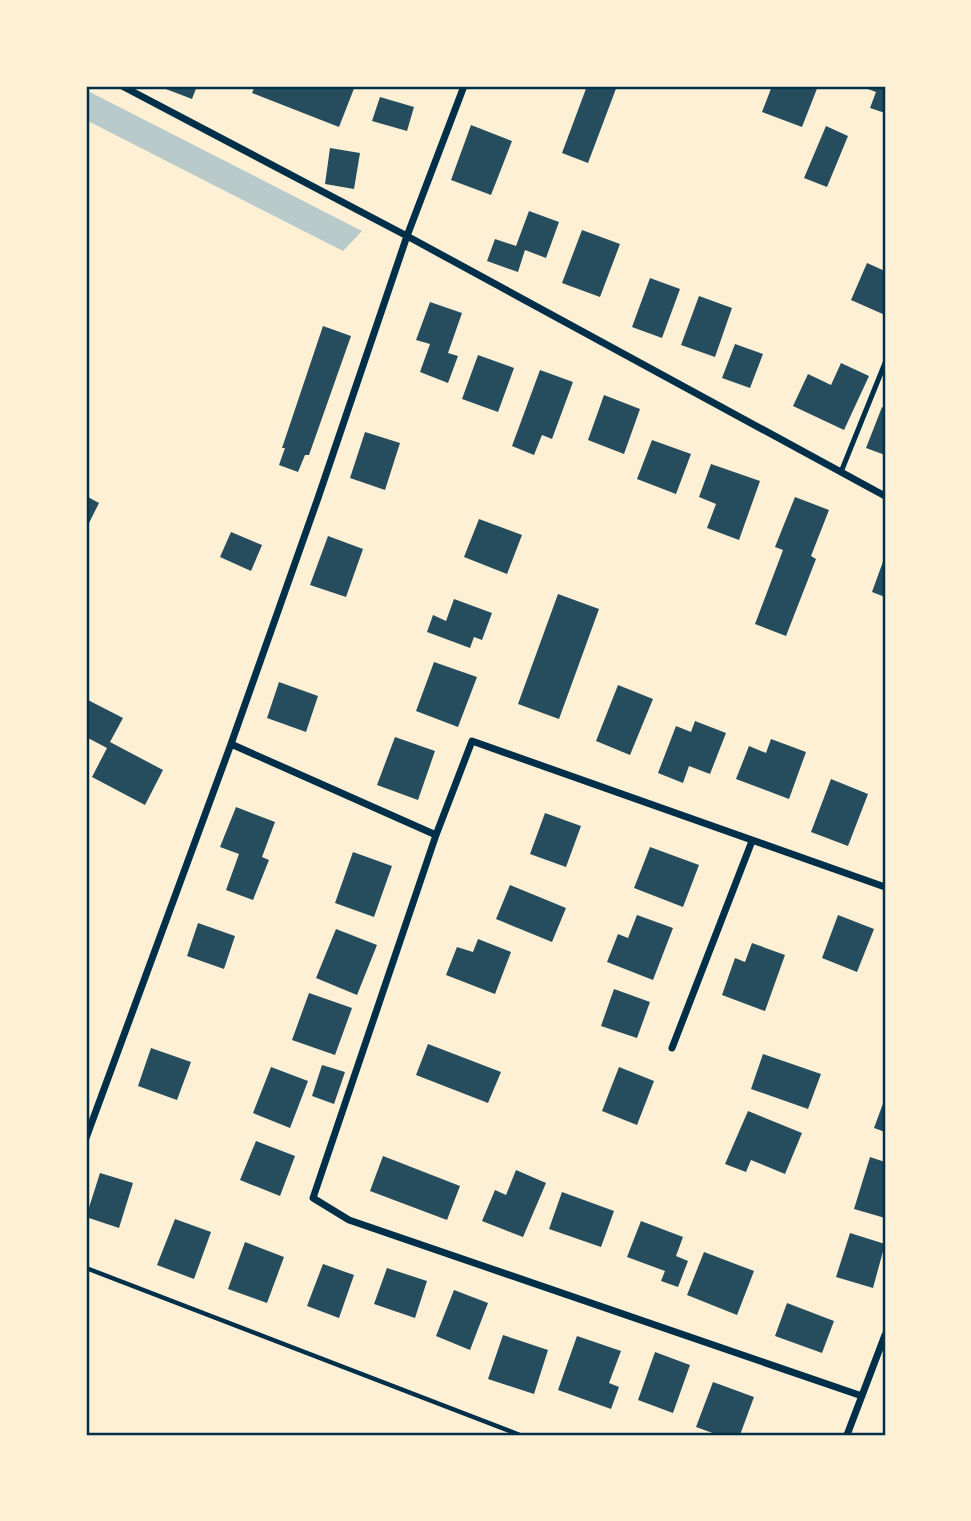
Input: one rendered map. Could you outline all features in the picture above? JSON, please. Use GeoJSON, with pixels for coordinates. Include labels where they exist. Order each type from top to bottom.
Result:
{"type":"FeatureCollection","features":[{"type":"Feature","properties":{"kind":"street"},"geometry":{"type":"LineString","coordinates":[[122,86],[407,236],[885,496]]}},
{"type":"Feature","properties":{"kind":"street"},"geometry":{"type":"LineString","coordinates":[[86,1138],[231,744],[407,236],[464,86]]}},
{"type":"Feature","properties":{"kind":"street"},"geometry":{"type":"LineString","coordinates":[[862,1396],[349,1220],[313,1198],[436,835],[472,741],[885,887]]}},
{"type":"Feature","properties":{"kind":"street"},"geometry":{"type":"LineString","coordinates":[[231,744],[436,835]]}},
{"type":"Feature","properties":{"kind":"street"},"geometry":{"type":"LineString","coordinates":[[672,1048],[752,841]]}},
{"type":"Feature","properties":{"kind":"street"},"geometry":{"type":"LineString","coordinates":[[846,1435],[885,1335]]}},
{"type":"Feature","properties":{"kind":"lane"},"geometry":{"type":"LineString","coordinates":[[841,472],[885,363]]}},
{"type":"Feature","properties":{"kind":"path"},"geometry":{"type":"LineString","coordinates":[[86,1268],[520,1435]]}},
{"type":"Feature","properties":{"kind":"shaded area"},"geometry":{"type":"Polygon","coordinates":[[[86,90],[362,231],[343,251],[86,120],[86,90]]]}},
{"type":"Feature","properties":{"kind":"building"},"geometry":{"type":"Polygon","coordinates":[[[158,86],[197,86],[192,99],[158,86]]]}},
{"type":"Feature","properties":{"kind":"building"},"geometry":{"type":"Polygon","coordinates":[[[255,86],[355,86],[339,127],[252,93],[255,86]]]}},
{"type":"Feature","properties":{"kind":"building"},"geometry":{"type":"Polygon","coordinates":[[[587,86],[617,86],[588,163],[562,153],[587,86]]]}},
{"type":"Feature","properties":{"kind":"building"},"geometry":{"type":"Polygon","coordinates":[[[772,86],[818,86],[802,127],[762,112],[772,86]]]}},
{"type":"Feature","properties":{"kind":"building"},"geometry":{"type":"Polygon","coordinates":[[[860,86],[885,86],[885,113],[870,108],[876,92],[860,86]]]}},
{"type":"Feature","properties":{"kind":"building"},"geometry":{"type":"Polygon","coordinates":[[[380,97],[414,107],[407,131],[372,121],[380,97]]]}},
{"type":"Feature","properties":{"kind":"building"},"geometry":{"type":"Polygon","coordinates":[[[471,125],[512,141],[491,195],[451,180],[471,125]]]}},
{"type":"Feature","properties":{"kind":"building"},"geometry":{"type":"Polygon","coordinates":[[[826,126],[848,136],[827,187],[804,178],[826,126]]]}},
{"type":"Feature","properties":{"kind":"building"},"geometry":{"type":"Polygon","coordinates":[[[330,148],[360,153],[354,189],[325,184],[330,148]]]}},
{"type":"Feature","properties":{"kind":"building"},"geometry":{"type":"Polygon","coordinates":[[[529,211],[559,222],[546,258],[525,250],[518,272],[487,261],[495,239],[516,246],[529,211]]]}},
{"type":"Feature","properties":{"kind":"building"},"geometry":{"type":"Polygon","coordinates":[[[582,230],[620,244],[600,297],[562,283],[582,230]]]}},
{"type":"Feature","properties":{"kind":"building"},"geometry":{"type":"Polygon","coordinates":[[[867,263],[885,271],[885,315],[851,300],[867,263]]]}},
{"type":"Feature","properties":{"kind":"building"},"geometry":{"type":"Polygon","coordinates":[[[650,278],[680,289],[662,338],[632,327],[650,278]]]}},
{"type":"Feature","properties":{"kind":"building"},"geometry":{"type":"Polygon","coordinates":[[[699,296],[732,308],[715,357],[681,345],[699,296]]]}},
{"type":"Feature","properties":{"kind":"building"},"geometry":{"type":"Polygon","coordinates":[[[430,302],[462,313],[448,353],[458,356],[448,383],[420,372],[430,344],[416,340],[430,302]]]}},
{"type":"Feature","properties":{"kind":"building"},"geometry":{"type":"Polygon","coordinates":[[[323,326],[351,336],[309,455],[305,455],[298,472],[279,465],[285,448],[282,448],[323,326]]]}},
{"type":"Feature","properties":{"kind":"building"},"geometry":{"type":"Polygon","coordinates":[[[735,344],[763,354],[750,388],[722,378],[735,344]]]}},
{"type":"Feature","properties":{"kind":"building"},"geometry":{"type":"Polygon","coordinates":[[[478,355],[514,368],[498,412],[462,399],[478,355]]]}},
{"type":"Feature","properties":{"kind":"building"},"geometry":{"type":"Polygon","coordinates":[[[841,363],[869,376],[844,430],[793,406],[808,374],[831,385],[841,363]]]}},
{"type":"Feature","properties":{"kind":"building"},"geometry":{"type":"Polygon","coordinates":[[[540,370],[573,382],[552,439],[542,435],[534,455],[512,446],[540,370]]]}},
{"type":"Feature","properties":{"kind":"building"},"geometry":{"type":"Polygon","coordinates":[[[604,395],[640,409],[624,454],[588,440],[604,395]]]}},
{"type":"Feature","properties":{"kind":"building"},"geometry":{"type":"Polygon","coordinates":[[[882,407],[885,408],[885,455],[866,448],[882,407]]]}},
{"type":"Feature","properties":{"kind":"building"},"geometry":{"type":"Polygon","coordinates":[[[365,432],[400,443],[385,490],[350,478],[365,432]]]}},
{"type":"Feature","properties":{"kind":"building"},"geometry":{"type":"Polygon","coordinates":[[[652,440],[691,454],[676,494],[637,479],[652,440]]]}},
{"type":"Feature","properties":{"kind":"building"},"geometry":{"type":"Polygon","coordinates":[[[711,464],[760,481],[739,540],[707,528],[716,504],[699,497],[711,464]]]}},
{"type":"Feature","properties":{"kind":"building"},"geometry":{"type":"Polygon","coordinates":[[[86,496],[99,503],[86,529],[86,496]]]}},
{"type":"Feature","properties":{"kind":"building"},"geometry":{"type":"Polygon","coordinates":[[[795,497],[829,510],[811,556],[816,559],[786,636],[755,624],[783,550],[775,547],[795,497]]]}},
{"type":"Feature","properties":{"kind":"building"},"geometry":{"type":"Polygon","coordinates":[[[479,519],[522,535],[507,574],[464,557],[479,519]]]}},
{"type":"Feature","properties":{"kind":"building"},"geometry":{"type":"Polygon","coordinates":[[[231,532],[262,545],[251,571],[220,557],[231,532]]]}},
{"type":"Feature","properties":{"kind":"building"},"geometry":{"type":"Polygon","coordinates":[[[328,536],[363,549],[346,597],[310,585],[328,536]]]}},
{"type":"Feature","properties":{"kind":"building"},"geometry":{"type":"Polygon","coordinates":[[[885,556],[885,597],[872,592],[885,556]]]}},
{"type":"Feature","properties":{"kind":"building"},"geometry":{"type":"Polygon","coordinates":[[[558,594],[599,609],[559,719],[518,704],[558,594]]]}},
{"type":"Feature","properties":{"kind":"building"},"geometry":{"type":"Polygon","coordinates":[[[454,599],[492,613],[482,640],[474,637],[470,648],[427,632],[433,615],[446,621],[454,599]]]}},
{"type":"Feature","properties":{"kind":"building"},"geometry":{"type":"Polygon","coordinates":[[[434,662],[477,677],[458,727],[416,711],[434,662]]]}},
{"type":"Feature","properties":{"kind":"building"},"geometry":{"type":"Polygon","coordinates":[[[279,682],[318,696],[306,732],[267,718],[279,682]]]}},
{"type":"Feature","properties":{"kind":"building"},"geometry":{"type":"Polygon","coordinates":[[[618,685],[653,699],[630,755],[596,741],[618,685]]]}},
{"type":"Feature","properties":{"kind":"building"},"geometry":{"type":"Polygon","coordinates":[[[86,699],[123,718],[110,742],[163,770],[145,805],[92,777],[107,748],[86,737],[86,699]]]}},
{"type":"Feature","properties":{"kind":"building"},"geometry":{"type":"Polygon","coordinates":[[[695,721],[726,733],[710,774],[689,766],[683,783],[658,773],[676,726],[691,732],[695,721]]]}},
{"type":"Feature","properties":{"kind":"building"},"geometry":{"type":"Polygon","coordinates":[[[395,737],[435,751],[418,800],[377,785],[395,737]]]}},
{"type":"Feature","properties":{"kind":"building"},"geometry":{"type":"Polygon","coordinates":[[[771,739],[806,752],[789,799],[736,779],[749,746],[766,753],[771,739]]]}},
{"type":"Feature","properties":{"kind":"building"},"geometry":{"type":"Polygon","coordinates":[[[831,779],[868,794],[848,846],[811,832],[831,779]]]}},
{"type":"Feature","properties":{"kind":"building"},"geometry":{"type":"Polygon","coordinates":[[[236,807],[275,822],[262,857],[269,860],[253,900],[226,890],[239,854],[220,847],[236,807]]]}},
{"type":"Feature","properties":{"kind":"building"},"geometry":{"type":"Polygon","coordinates":[[[545,813],[581,826],[566,867],[530,854],[545,813]]]}},
{"type":"Feature","properties":{"kind":"building"},"geometry":{"type":"Polygon","coordinates":[[[650,847],[699,865],[683,907],[634,888],[650,847]]]}},
{"type":"Feature","properties":{"kind":"building"},"geometry":{"type":"Polygon","coordinates":[[[353,852],[392,866],[374,917],[335,903],[353,852]]]}},
{"type":"Feature","properties":{"kind":"building"},"geometry":{"type":"Polygon","coordinates":[[[510,885],[566,908],[552,942],[496,919],[510,885]]]}},
{"type":"Feature","properties":{"kind":"building"},"geometry":{"type":"Polygon","coordinates":[[[637,915],[673,928],[653,980],[607,962],[618,934],[628,938],[637,915]]]}},
{"type":"Feature","properties":{"kind":"building"},"geometry":{"type":"Polygon","coordinates":[[[838,915],[874,929],[857,972],[822,958],[838,915]]]}},
{"type":"Feature","properties":{"kind":"building"},"geometry":{"type":"Polygon","coordinates":[[[198,923],[235,936],[224,969],[187,956],[198,923]]]}},
{"type":"Feature","properties":{"kind":"building"},"geometry":{"type":"Polygon","coordinates":[[[336,929],[377,945],[357,995],[316,978],[336,929]]]}},
{"type":"Feature","properties":{"kind":"building"},"geometry":{"type":"Polygon","coordinates":[[[478,939],[511,952],[495,994],[446,975],[457,947],[473,952],[478,939]]]}},
{"type":"Feature","properties":{"kind":"building"},"geometry":{"type":"Polygon","coordinates":[[[752,943],[785,955],[765,1011],[722,995],[735,958],[745,962],[752,943]]]}},
{"type":"Feature","properties":{"kind":"building"},"geometry":{"type":"Polygon","coordinates":[[[614,989],[650,1002],[637,1038],[601,1026],[614,989]]]}},
{"type":"Feature","properties":{"kind":"building"},"geometry":{"type":"Polygon","coordinates":[[[309,993],[352,1008],[335,1055],[292,1040],[309,993]]]}},
{"type":"Feature","properties":{"kind":"building"},"geometry":{"type":"Polygon","coordinates":[[[428,1044],[501,1072],[488,1103],[416,1075],[428,1044]]]}},
{"type":"Feature","properties":{"kind":"building"},"geometry":{"type":"Polygon","coordinates":[[[151,1048],[191,1062],[177,1100],[138,1086],[151,1048]]]}},
{"type":"Feature","properties":{"kind":"building"},"geometry":{"type":"Polygon","coordinates":[[[763,1054],[821,1074],[808,1109],[751,1089],[763,1054]]]}},
{"type":"Feature","properties":{"kind":"building"},"geometry":{"type":"Polygon","coordinates":[[[322,1065],[345,1072],[334,1104],[312,1096],[322,1065]]]}},
{"type":"Feature","properties":{"kind":"building"},"geometry":{"type":"Polygon","coordinates":[[[271,1067],[308,1081],[290,1128],[253,1113],[271,1067]]]}},
{"type":"Feature","properties":{"kind":"building"},"geometry":{"type":"Polygon","coordinates":[[[619,1067],[654,1081],[637,1125],[602,1111],[619,1067]]]}},
{"type":"Feature","properties":{"kind":"building"},"geometry":{"type":"Polygon","coordinates":[[[885,1098],[885,1132],[874,1128],[885,1098]]]}},
{"type":"Feature","properties":{"kind":"building"},"geometry":{"type":"Polygon","coordinates":[[[748,1111],[802,1133],[785,1174],[751,1160],[746,1172],[725,1164],[748,1111]]]}},
{"type":"Feature","properties":{"kind":"building"},"geometry":{"type":"Polygon","coordinates":[[[256,1141],[295,1156],[280,1196],[240,1180],[256,1141]]]}},
{"type":"Feature","properties":{"kind":"building"},"geometry":{"type":"Polygon","coordinates":[[[383,1156],[460,1186],[447,1220],[370,1191],[383,1156]]]}},
{"type":"Feature","properties":{"kind":"building"},"geometry":{"type":"Polygon","coordinates":[[[870,1157],[885,1162],[885,1218],[854,1209],[870,1157]]]}},
{"type":"Feature","properties":{"kind":"building"},"geometry":{"type":"Polygon","coordinates":[[[516,1170],[546,1183],[523,1237],[482,1221],[495,1190],[506,1195],[516,1170]]]}},
{"type":"Feature","properties":{"kind":"building"},"geometry":{"type":"Polygon","coordinates":[[[100,1173],[133,1183],[119,1228],[86,1217],[100,1173]]]}},
{"type":"Feature","properties":{"kind":"building"},"geometry":{"type":"Polygon","coordinates":[[[562,1192],[614,1211],[601,1247],[549,1229],[562,1192]]]}},
{"type":"Feature","properties":{"kind":"building"},"geometry":{"type":"Polygon","coordinates":[[[175,1219],[211,1232],[194,1279],[157,1265],[175,1219]]]}},
{"type":"Feature","properties":{"kind":"building"},"geometry":{"type":"Polygon","coordinates":[[[641,1221],[683,1237],[676,1256],[688,1261],[678,1287],[661,1281],[665,1271],[627,1257],[641,1221]]]}},
{"type":"Feature","properties":{"kind":"building"},"geometry":{"type":"Polygon","coordinates":[[[850,1233],[885,1244],[873,1288],[836,1277],[850,1233]]]}},
{"type":"Feature","properties":{"kind":"building"},"geometry":{"type":"Polygon","coordinates":[[[245,1242],[284,1257],[267,1303],[228,1289],[245,1242]]]}},
{"type":"Feature","properties":{"kind":"building"},"geometry":{"type":"Polygon","coordinates":[[[704,1252],[754,1271],[737,1315],[687,1295],[704,1252]]]}},
{"type":"Feature","properties":{"kind":"building"},"geometry":{"type":"Polygon","coordinates":[[[323,1264],[354,1275],[339,1318],[307,1306],[323,1264]]]}},
{"type":"Feature","properties":{"kind":"building"},"geometry":{"type":"Polygon","coordinates":[[[387,1268],[427,1281],[415,1318],[374,1304],[387,1268]]]}},
{"type":"Feature","properties":{"kind":"building"},"geometry":{"type":"Polygon","coordinates":[[[454,1290],[488,1303],[470,1350],[436,1336],[454,1290]]]}},
{"type":"Feature","properties":{"kind":"building"},"geometry":{"type":"Polygon","coordinates":[[[787,1303],[834,1321],[822,1353],[775,1336],[787,1303]]]}},
{"type":"Feature","properties":{"kind":"building"},"geometry":{"type":"Polygon","coordinates":[[[503,1335],[548,1350],[534,1394],[488,1379],[503,1335]]]}},
{"type":"Feature","properties":{"kind":"building"},"geometry":{"type":"Polygon","coordinates":[[[577,1336],[621,1351],[609,1383],[619,1387],[611,1409],[558,1390],[577,1336]]]}},
{"type":"Feature","properties":{"kind":"building"},"geometry":{"type":"Polygon","coordinates":[[[655,1352],[690,1365],[673,1413],[638,1400],[655,1352]]]}},
{"type":"Feature","properties":{"kind":"building"},"geometry":{"type":"Polygon","coordinates":[[[713,1382],[754,1397],[740,1435],[718,1435],[696,1427],[713,1382]]]}}]}
